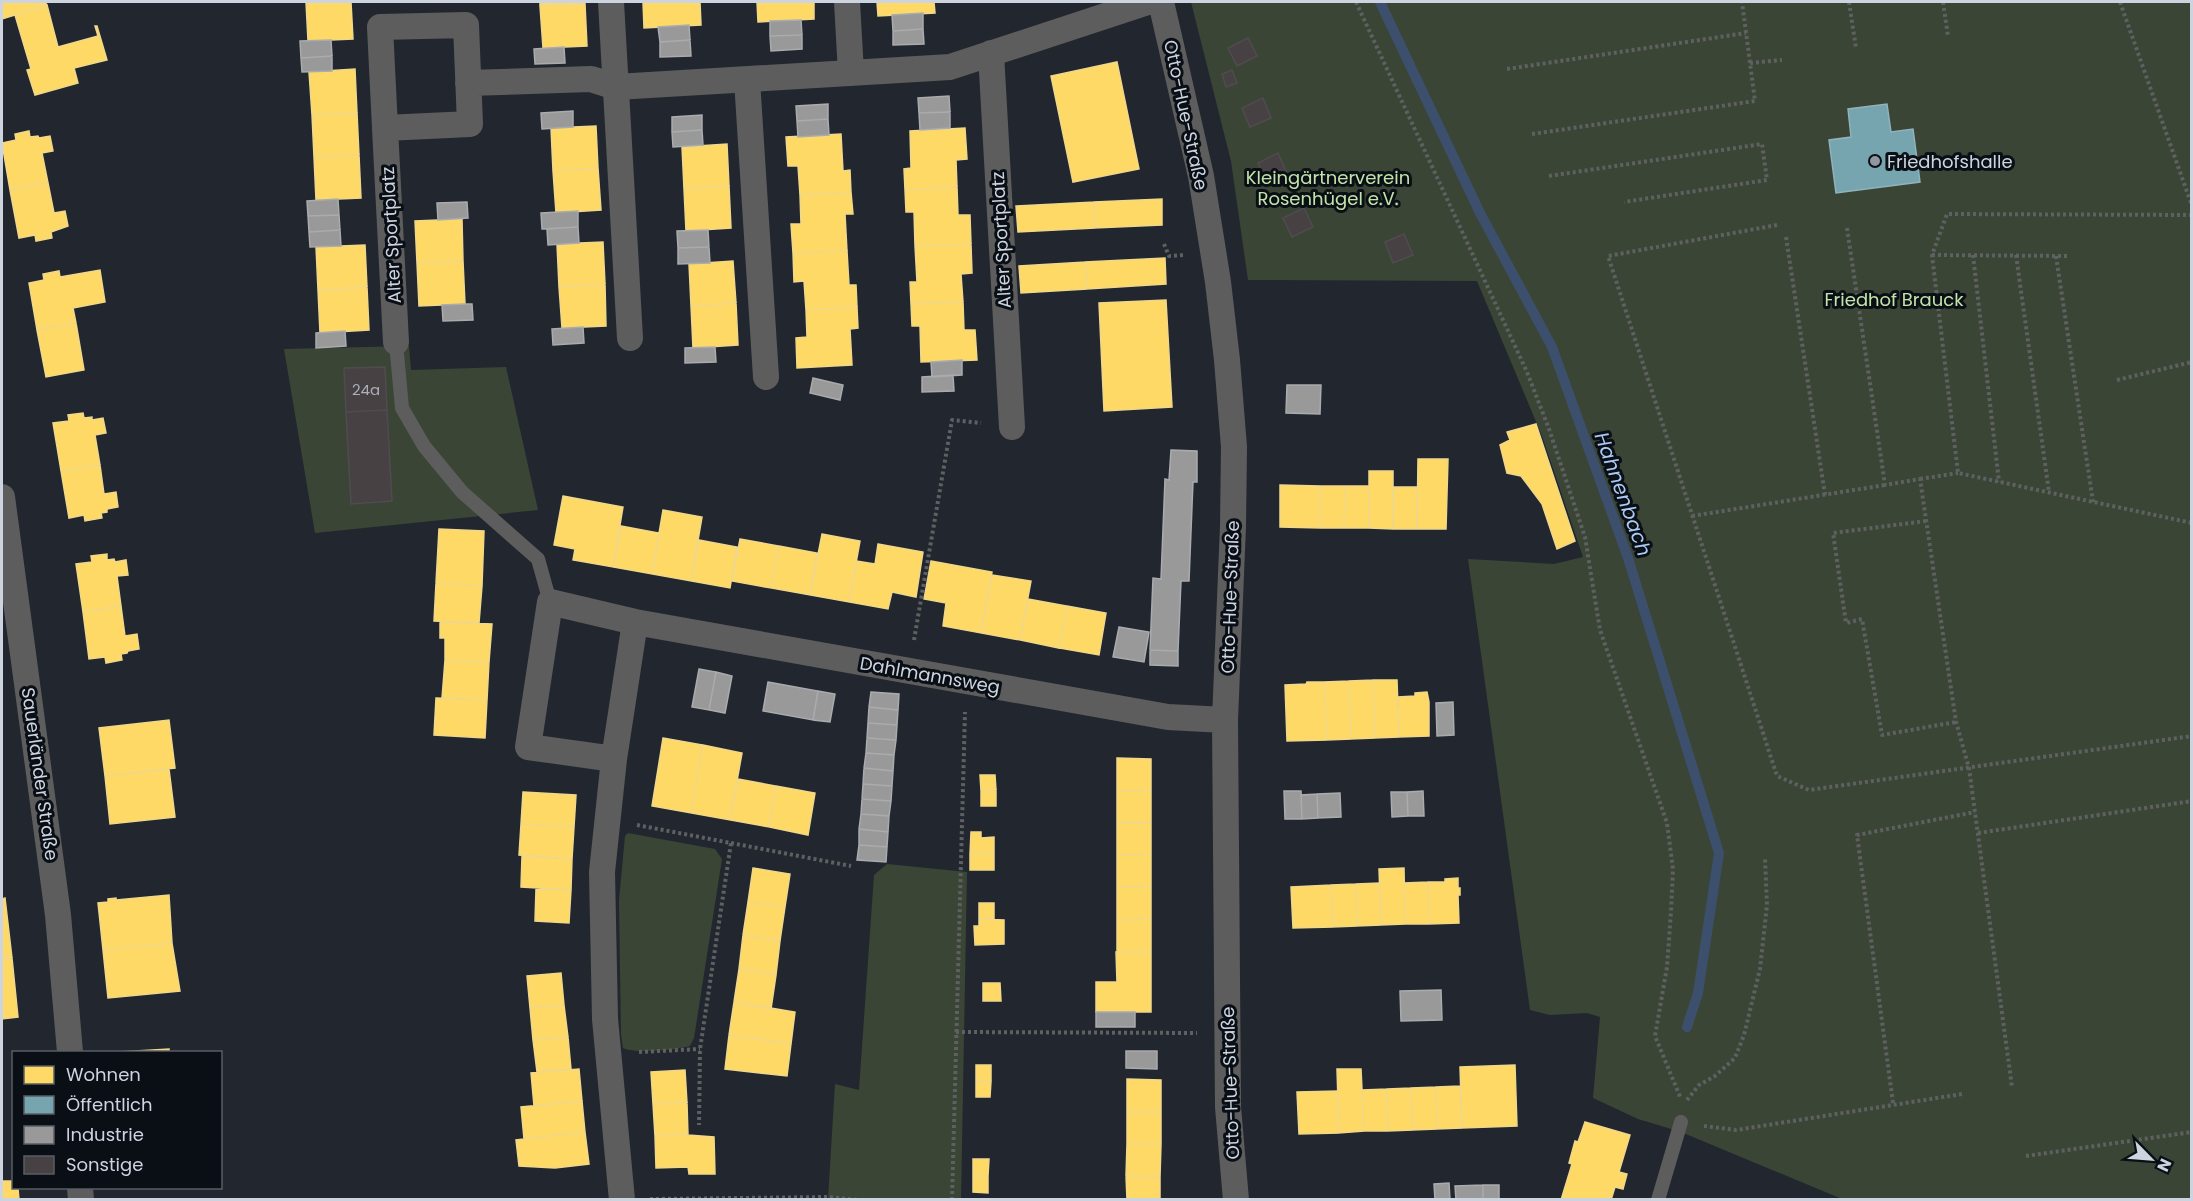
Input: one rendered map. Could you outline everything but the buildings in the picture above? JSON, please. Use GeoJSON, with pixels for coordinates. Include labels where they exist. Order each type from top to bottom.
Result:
{"type":"FeatureCollection","features":[{"type":"Feature","properties":{"kind":"street"},"geometry":{"type":"LineString","coordinates":[[611,2],[630,338]]}},
{"type":"Feature","properties":{"kind":"street"},"geometry":{"type":"LineString","coordinates":[[847,2],[851,73]]}},
{"type":"Feature","properties":{"kind":"street"},"geometry":{"type":"LineString","coordinates":[[468,83],[591,79],[616,87],[950,67],[1148,2]]}},
{"type":"Feature","properties":{"kind":"street","name":"Otto-Hue-Straße"},"geometry":{"type":"LineString","coordinates":[[1161,2],[1201,176],[1218,282],[1234,447],[1225,720],[1228,1107],[1236,1200]]}},
{"type":"Feature","properties":{"kind":"street","name":"Alter Sportplatz"},"geometry":{"type":"LineString","coordinates":[[385,128],[470,124],[466,25],[380,27],[385,128],[397,348]]}},
{"type":"Feature","properties":{"kind":"street","name":"Alter Sportplatz"},"geometry":{"type":"LineString","coordinates":[[991,53],[1012,427]]}},
{"type":"Feature","properties":{"kind":"street"},"geometry":{"type":"LineString","coordinates":[[747,80],[766,377]]}},
{"type":"Feature","properties":{"kind":"street","name":"Sauerländer Straße"},"geometry":{"type":"LineString","coordinates":[[2,497],[6,560],[58,915],[70,1051]]}},
{"type":"Feature","properties":{"kind":"street"},"geometry":{"type":"LineString","coordinates":[[550,603],[528,747],[614,759]]}},
{"type":"Feature","properties":{"kind":"street","name":"Dahlmannsweg"},"geometry":{"type":"LineString","coordinates":[[550,603],[635,622],[1168,717],[1225,720]]}},
{"type":"Feature","properties":{"kind":"street"},"geometry":{"type":"LineString","coordinates":[[622,1199],[605,1019],[602,872],[614,759],[635,622]]}},
{"type":"Feature","properties":{"kind":"lane"},"geometry":{"type":"LineString","coordinates":[[397,348],[402,408],[424,446],[462,492],[538,559],[550,603]]}},
{"type":"Feature","properties":{"kind":"lane"},"geometry":{"type":"LineString","coordinates":[[1658,1200],[1681,1122]]}},
{"type":"Feature","properties":{"kind":"path"},"geometry":{"type":"LineString","coordinates":[[1356,2],[1527,372],[1550,429],[1585,537],[1600,630],[1667,823],[1673,869],[1671,912],[1667,967],[1655,1036],[1685,1104],[1699,1085],[1715,1076],[1735,1058],[1744,1035],[1760,969],[1767,904],[1765,858]]}},
{"type":"Feature","properties":{"kind":"path"},"geometry":{"type":"LineString","coordinates":[[1532,134],[1755,101],[1742,2]]}},
{"type":"Feature","properties":{"kind":"path"},"geometry":{"type":"LineString","coordinates":[[1849,2],[1856,48]]}},
{"type":"Feature","properties":{"kind":"path"},"geometry":{"type":"LineString","coordinates":[[1943,2],[1948,36]]}},
{"type":"Feature","properties":{"kind":"path"},"geometry":{"type":"LineString","coordinates":[[2120,2],[2192,206]]}},
{"type":"Feature","properties":{"kind":"path"},"geometry":{"type":"LineString","coordinates":[[1508,69],[1746,33]]}},
{"type":"Feature","properties":{"kind":"path"},"geometry":{"type":"LineString","coordinates":[[1750,63],[1782,60]]}},
{"type":"Feature","properties":{"kind":"path"},"geometry":{"type":"LineString","coordinates":[[1549,176],[1762,144],[1767,180],[1624,202]]}},
{"type":"Feature","properties":{"kind":"path"},"geometry":{"type":"LineString","coordinates":[[1958,473],[1932,255],[1947,214],[2192,215]]}},
{"type":"Feature","properties":{"kind":"path"},"geometry":{"type":"LineString","coordinates":[[1777,225],[1608,256],[1777,776],[1809,790],[2192,736]]}},
{"type":"Feature","properties":{"kind":"path"},"geometry":{"type":"LineString","coordinates":[[1847,228],[1885,485]]}},
{"type":"Feature","properties":{"kind":"path"},"geometry":{"type":"LineString","coordinates":[[1786,237],[1825,495]]}},
{"type":"Feature","properties":{"kind":"path"},"geometry":{"type":"LineString","coordinates":[[1932,255],[2069,255]]}},
{"type":"Feature","properties":{"kind":"path"},"geometry":{"type":"LineString","coordinates":[[1973,255],[1999,482]]}},
{"type":"Feature","properties":{"kind":"path"},"geometry":{"type":"LineString","coordinates":[[2016,255],[2049,492]]}},
{"type":"Feature","properties":{"kind":"path"},"geometry":{"type":"LineString","coordinates":[[2056,256],[2093,502]]}},
{"type":"Feature","properties":{"kind":"path"},"geometry":{"type":"LineString","coordinates":[[2117,380],[2192,362]]}},
{"type":"Feature","properties":{"kind":"path"},"geometry":{"type":"LineString","coordinates":[[909,671],[952,420],[1012,427]]}},
{"type":"Feature","properties":{"kind":"path"},"geometry":{"type":"LineString","coordinates":[[1692,516],[1958,473],[2192,523]]}},
{"type":"Feature","properties":{"kind":"path"},"geometry":{"type":"LineString","coordinates":[[1920,479],[1956,722],[1969,768],[2012,1087]]}},
{"type":"Feature","properties":{"kind":"path"},"geometry":{"type":"LineString","coordinates":[[1926,521],[1833,533],[1845,623],[1862,619],[1882,735],[1956,722]]}},
{"type":"Feature","properties":{"kind":"path"},"geometry":{"type":"LineString","coordinates":[[952,1200],[966,681]]}},
{"type":"Feature","properties":{"kind":"path"},"geometry":{"type":"LineString","coordinates":[[1978,833],[2192,801]]}},
{"type":"Feature","properties":{"kind":"path"},"geometry":{"type":"LineString","coordinates":[[1893,1103],[1857,835],[1975,812]]}},
{"type":"Feature","properties":{"kind":"path"},"geometry":{"type":"LineString","coordinates":[[608,820],[851,866]]}},
{"type":"Feature","properties":{"kind":"path"},"geometry":{"type":"LineString","coordinates":[[699,1125],[700,1049],[731,843]]}},
{"type":"Feature","properties":{"kind":"path"},"geometry":{"type":"LineString","coordinates":[[957,1032],[1227,1033]]}},
{"type":"Feature","properties":{"kind":"path"},"geometry":{"type":"LineString","coordinates":[[608,1054],[700,1049]]}},
{"type":"Feature","properties":{"kind":"path"},"geometry":{"type":"LineString","coordinates":[[1681,1122],[1736,1130],[1893,1103],[1962,1094]]}},
{"type":"Feature","properties":{"kind":"path"},"geometry":{"type":"LineString","coordinates":[[2026,1156],[2192,1132]]}},
{"type":"Feature","properties":{"kind":"path"},"geometry":{"type":"LineString","coordinates":[[622,1199],[828,1197],[859,1200]]}},
{"type":"Feature","properties":{"kind":"green space","name":"Friedhof Brauck"},"geometry":{"type":"Polygon","coordinates":[[[1191,2],[2191,2],[2191,1199],[1842,1199],[1681,1132],[1638,1119],[1593,1098],[1600,1017],[1587,1013],[1550,1015],[1530,1010],[1468,559],[1554,564],[1583,557],[1542,436],[1477,281],[1248,280],[1231,161],[1191,2]]]}},
{"type":"Feature","properties":{"kind":"green space"},"geometry":{"type":"Polygon","coordinates":[[[409,346],[411,370],[506,367],[538,510],[315,533],[284,349],[409,346]]]}},
{"type":"Feature","properties":{"kind":"green space"},"geometry":{"type":"Polygon","coordinates":[[[628,833],[715,849],[722,859],[694,1038],[690,1046],[646,1051],[623,1048],[619,900],[625,836],[628,833]]]}},
{"type":"Feature","properties":{"kind":"green space"},"geometry":{"type":"Polygon","coordinates":[[[887,864],[967,872],[961,1199],[828,1199],[835,1084],[859,1090],[874,875],[887,864]]]}},
{"type":"Feature","properties":{"kind":"waterway","name":"Hahnenbach"},"geometry":{"type":"LineString","coordinates":[[1380,2],[1480,213],[1552,347],[1628,558],[1719,853],[1698,993],[1687,1027]]}},
{"type":"Feature","properties":{"kind":"place","name":"Friedhofshalle"},"geometry":{"type":"Point","coordinates":[1875,161]}},
{"type":"Feature","properties":{"kind":"park label","name":"Kleingärtnerverein Rosenhügel e.V."},"geometry":{"type":"Point","coordinates":[1328,187]}}]}
